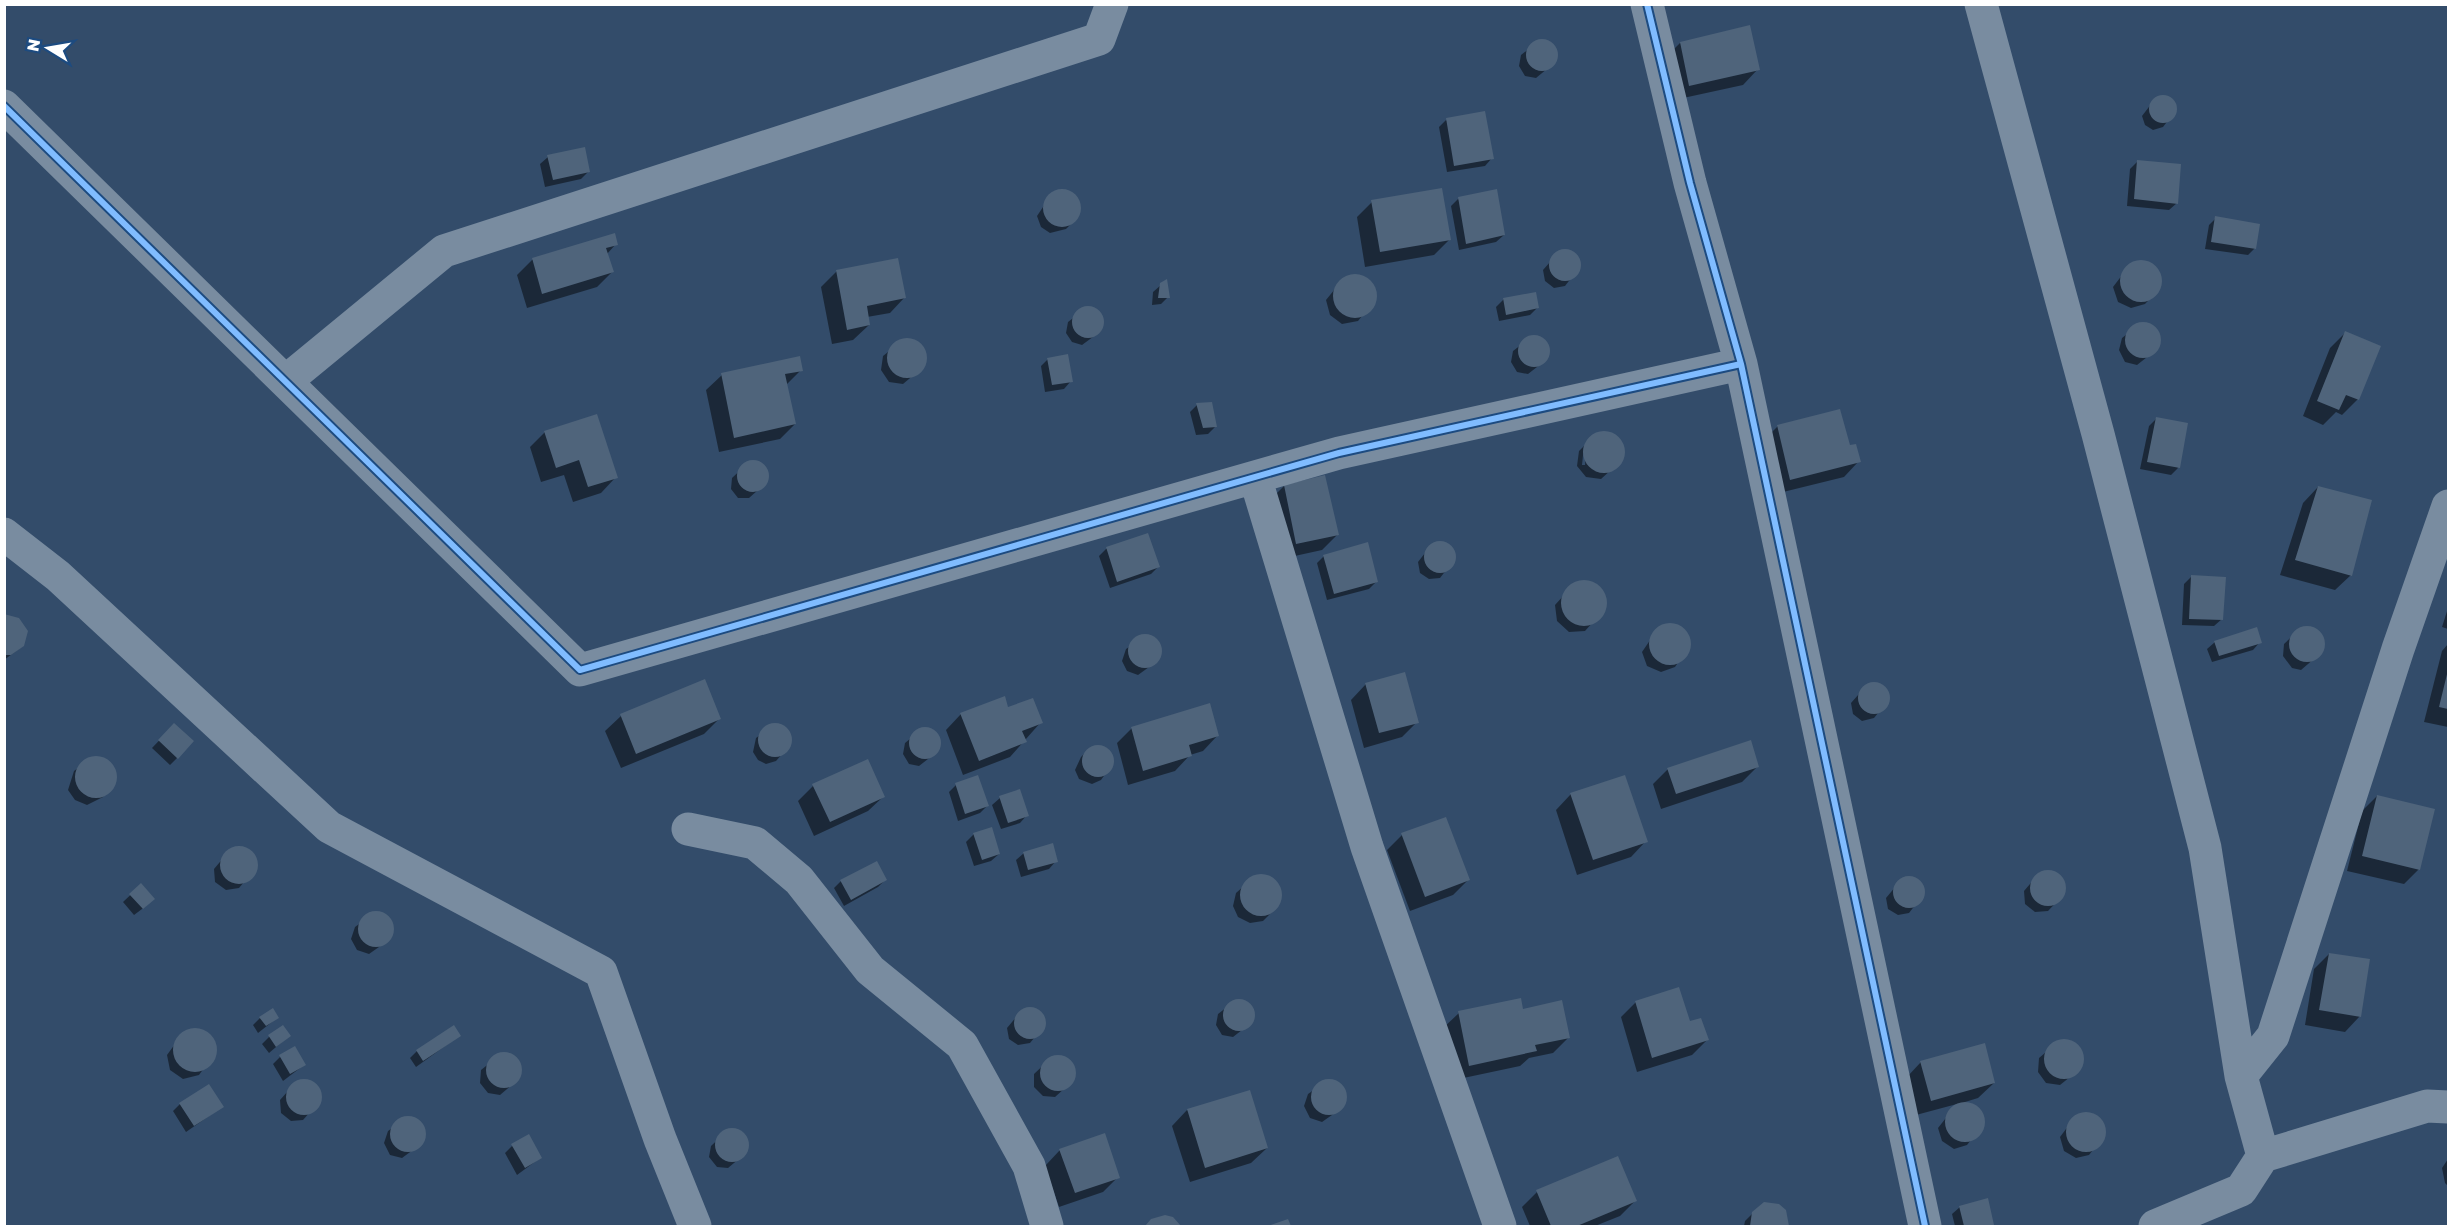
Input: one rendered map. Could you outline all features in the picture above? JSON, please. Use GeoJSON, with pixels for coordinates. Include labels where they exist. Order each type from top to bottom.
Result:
{"type":"FeatureCollection","features":[{"type":"Feature","properties":{"kind":"street"},"geometry":{"type":"LineString","coordinates":[[286,381],[444,251],[1099,39],[1112,4]]}},
{"type":"Feature","properties":{"kind":"street"},"geometry":{"type":"LineString","coordinates":[[1647,4],[1690,183],[1741,364],[1925,1227]]}},
{"type":"Feature","properties":{"kind":"street"},"geometry":{"type":"LineString","coordinates":[[1981,4],[2098,434],[2205,848],[2241,1076],[2263,1156]]}},
{"type":"Feature","properties":{"kind":"street"},"geometry":{"type":"LineString","coordinates":[[4,106],[580,670],[1339,453],[1741,364]]}},
{"type":"Feature","properties":{"kind":"street"},"geometry":{"type":"LineString","coordinates":[[1255,477],[1367,847],[1500,1227]]}},
{"type":"Feature","properties":{"kind":"street"},"geometry":{"type":"LineString","coordinates":[[2241,1076],[2273,1036],[2394,660],[2448,506]]}},
{"type":"Feature","properties":{"kind":"street"},"geometry":{"type":"LineString","coordinates":[[4,534],[58,576],[329,827],[601,972],[660,1139],[695,1227]]}},
{"type":"Feature","properties":{"kind":"street"},"geometry":{"type":"LineString","coordinates":[[688,829],[755,843],[798,880],[870,970],[962,1045],[1029,1166],[1047,1227]]}},
{"type":"Feature","properties":{"kind":"street"},"geometry":{"type":"LineString","coordinates":[[2156,1227],[2241,1190],[2263,1156],[2427,1106],[2448,1107]]}},
{"type":"Feature","properties":{"kind":"building"},"geometry":{"type":"Polygon","coordinates":[[[1750,25],[1760,70],[1689,86],[1680,42],[1750,25]]]}},
{"type":"Feature","properties":{"kind":"building"},"geometry":{"type":"Polygon","coordinates":[[[1542,39],[1553,44],[1558,55],[1553,66],[1542,71],[1531,66],[1526,55],[1531,44],[1542,39]]]}},
{"type":"Feature","properties":{"kind":"building"},"geometry":{"type":"Polygon","coordinates":[[[2163,95],[2173,99],[2177,109],[2173,119],[2163,123],[2153,119],[2149,109],[2153,99],[2163,95]]]}},
{"type":"Feature","properties":{"kind":"building"},"geometry":{"type":"Polygon","coordinates":[[[1485,111],[1494,159],[1454,166],[1446,118],[1485,111]]]}},
{"type":"Feature","properties":{"kind":"building"},"geometry":{"type":"Polygon","coordinates":[[[585,147],[590,172],[553,180],[547,155],[585,147]]]}},
{"type":"Feature","properties":{"kind":"building"},"geometry":{"type":"Polygon","coordinates":[[[2137,160],[2181,164],[2178,204],[2134,199],[2137,160]]]}},
{"type":"Feature","properties":{"kind":"building"},"geometry":{"type":"Polygon","coordinates":[[[1442,188],[1451,240],[1380,252],[1371,200],[1442,188]]]}},
{"type":"Feature","properties":{"kind":"building"},"geometry":{"type":"Polygon","coordinates":[[[1062,189],[1069,190],[1075,195],[1080,201],[1080,215],[1075,221],[1069,226],[1062,227],[1055,226],[1049,221],[1044,215],[1043,208],[1044,201],[1049,195],[1055,190],[1062,189]]]}},
{"type":"Feature","properties":{"kind":"building"},"geometry":{"type":"Polygon","coordinates":[[[1497,189],[1505,235],[1466,244],[1458,197],[1497,189]]]}},
{"type":"Feature","properties":{"kind":"building"},"geometry":{"type":"Polygon","coordinates":[[[2215,216],[2260,224],[2256,249],[2211,242],[2215,216]]]}},
{"type":"Feature","properties":{"kind":"building"},"geometry":{"type":"Polygon","coordinates":[[[615,233],[618,245],[606,248],[614,272],[542,294],[532,258],[615,233]]]}},
{"type":"Feature","properties":{"kind":"building"},"geometry":{"type":"Polygon","coordinates":[[[1565,249],[1576,254],[1581,265],[1576,276],[1565,281],[1554,276],[1549,265],[1554,254],[1565,249]]]}},
{"type":"Feature","properties":{"kind":"building"},"geometry":{"type":"Polygon","coordinates":[[[898,258],[906,298],[867,306],[870,325],[847,330],[836,270],[898,258]]]}},
{"type":"Feature","properties":{"kind":"building"},"geometry":{"type":"Polygon","coordinates":[[[2141,260],[2156,266],[2162,281],[2156,296],[2141,302],[2126,296],[2120,281],[2126,266],[2141,260]]]}},
{"type":"Feature","properties":{"kind":"building"},"geometry":{"type":"Polygon","coordinates":[[[1355,274],[1370,281],[1377,296],[1370,311],[1355,318],[1340,311],[1333,296],[1340,281],[1355,274]]]}},
{"type":"Feature","properties":{"kind":"building"},"geometry":{"type":"Polygon","coordinates":[[[1167,279],[1170,298],[1158,298],[1160,283],[1167,279]]]}},
{"type":"Feature","properties":{"kind":"building"},"geometry":{"type":"Polygon","coordinates":[[[1536,292],[1539,308],[1506,315],[1503,298],[1536,292]]]}},
{"type":"Feature","properties":{"kind":"building"},"geometry":{"type":"Polygon","coordinates":[[[1088,306],[1099,311],[1104,322],[1099,333],[1088,338],[1077,333],[1072,322],[1077,311],[1088,306]]]}},
{"type":"Feature","properties":{"kind":"building"},"geometry":{"type":"Polygon","coordinates":[[[2143,322],[2156,327],[2161,340],[2156,353],[2143,358],[2130,353],[2125,340],[2130,327],[2143,322]]]}},
{"type":"Feature","properties":{"kind":"building"},"geometry":{"type":"Polygon","coordinates":[[[2345,331],[2381,346],[2359,400],[2346,395],[2339,410],[2317,401],[2345,331]]]}},
{"type":"Feature","properties":{"kind":"building"},"geometry":{"type":"Polygon","coordinates":[[[1534,335],[1545,340],[1550,351],[1545,362],[1534,367],[1523,362],[1518,351],[1523,340],[1534,335]]]}},
{"type":"Feature","properties":{"kind":"building"},"geometry":{"type":"Polygon","coordinates":[[[907,338],[921,344],[927,358],[921,372],[907,378],[893,372],[887,358],[893,344],[907,338]]]}},
{"type":"Feature","properties":{"kind":"building"},"geometry":{"type":"Polygon","coordinates":[[[1068,354],[1073,382],[1052,385],[1047,358],[1068,354]]]}},
{"type":"Feature","properties":{"kind":"building"},"geometry":{"type":"Polygon","coordinates":[[[800,356],[803,371],[785,374],[796,424],[734,438],[721,373],[800,356]]]}},
{"type":"Feature","properties":{"kind":"building"},"geometry":{"type":"Polygon","coordinates":[[[1212,402],[1217,427],[1203,428],[1196,403],[1212,402]]]}},
{"type":"Feature","properties":{"kind":"building"},"geometry":{"type":"Polygon","coordinates":[[[1840,409],[1850,445],[1856,444],[1861,462],[1790,480],[1777,425],[1840,409]]]}},
{"type":"Feature","properties":{"kind":"building"},"geometry":{"type":"Polygon","coordinates":[[[597,414],[618,478],[588,487],[579,460],[556,468],[544,431],[597,414]]]}},
{"type":"Feature","properties":{"kind":"building"},"geometry":{"type":"Polygon","coordinates":[[[2156,417],[2188,423],[2180,468],[2147,462],[2156,417]]]}},
{"type":"Feature","properties":{"kind":"building"},"geometry":{"type":"Polygon","coordinates":[[[1604,431],[1619,437],[1625,452],[1619,467],[1604,473],[1589,467],[1583,452],[1589,437],[1604,431]]]}},
{"type":"Feature","properties":{"kind":"building"},"geometry":{"type":"Polygon","coordinates":[[[753,460],[764,465],[769,476],[764,487],[753,492],[742,487],[737,476],[742,465],[753,460]]]}},
{"type":"Feature","properties":{"kind":"building"},"geometry":{"type":"Polygon","coordinates":[[[1325,475],[1339,535],[1296,544],[1284,485],[1325,475]]]}},
{"type":"Feature","properties":{"kind":"building"},"geometry":{"type":"Polygon","coordinates":[[[2318,486],[2372,500],[2352,576],[2295,560],[2318,486]]]}},
{"type":"Feature","properties":{"kind":"building"},"geometry":{"type":"Polygon","coordinates":[[[1148,533],[1160,567],[1117,582],[1106,547],[1148,533]]]}},
{"type":"Feature","properties":{"kind":"building"},"geometry":{"type":"Polygon","coordinates":[[[1440,541],[1451,546],[1456,557],[1451,568],[1440,573],[1429,568],[1424,557],[1429,546],[1440,541]]]}},
{"type":"Feature","properties":{"kind":"building"},"geometry":{"type":"Polygon","coordinates":[[[1368,542],[1378,582],[1334,594],[1323,555],[1368,542]]]}},
{"type":"Feature","properties":{"kind":"building"},"geometry":{"type":"Polygon","coordinates":[[[2191,575],[2226,577],[2223,620],[2189,619],[2191,575]]]}},
{"type":"Feature","properties":{"kind":"building"},"geometry":{"type":"Polygon","coordinates":[[[1584,580],[1600,587],[1607,603],[1600,619],[1584,626],[1568,619],[1561,603],[1568,587],[1584,580]]]}},
{"type":"Feature","properties":{"kind":"building"},"geometry":{"type":"Polygon","coordinates":[[[4,614],[19,618],[28,631],[24,646],[11,655],[4,655],[4,614]]]}},
{"type":"Feature","properties":{"kind":"building"},"geometry":{"type":"Polygon","coordinates":[[[1670,623],[1685,629],[1691,644],[1685,659],[1670,665],[1655,659],[1649,644],[1655,629],[1670,623]]]}},
{"type":"Feature","properties":{"kind":"building"},"geometry":{"type":"Polygon","coordinates":[[[2307,626],[2320,631],[2325,644],[2320,657],[2307,662],[2294,657],[2289,644],[2294,631],[2307,626]]]}},
{"type":"Feature","properties":{"kind":"building"},"geometry":{"type":"Polygon","coordinates":[[[2257,627],[2262,643],[2219,656],[2214,641],[2257,627]]]}},
{"type":"Feature","properties":{"kind":"building"},"geometry":{"type":"Polygon","coordinates":[[[1145,634],[1157,639],[1162,651],[1157,663],[1145,668],[1133,663],[1128,651],[1133,639],[1145,634]]]}},
{"type":"Feature","properties":{"kind":"building"},"geometry":{"type":"Polygon","coordinates":[[[2448,670],[2448,709],[2439,707],[2448,670]]]}},
{"type":"Feature","properties":{"kind":"building"},"geometry":{"type":"Polygon","coordinates":[[[1405,672],[1419,723],[1379,733],[1365,683],[1405,672]]]}},
{"type":"Feature","properties":{"kind":"building"},"geometry":{"type":"Polygon","coordinates":[[[705,679],[721,719],[636,754],[620,714],[705,679]]]}},
{"type":"Feature","properties":{"kind":"building"},"geometry":{"type":"Polygon","coordinates":[[[1874,682],[1885,687],[1890,698],[1885,709],[1874,714],[1863,709],[1858,698],[1863,687],[1874,682]]]}},
{"type":"Feature","properties":{"kind":"building"},"geometry":{"type":"Polygon","coordinates":[[[1005,696],[1008,707],[1033,698],[1043,723],[1022,731],[1027,742],[979,761],[960,713],[1005,696]]]}},
{"type":"Feature","properties":{"kind":"building"},"geometry":{"type":"Polygon","coordinates":[[[1210,703],[1219,736],[1189,745],[1192,756],[1143,771],[1131,727],[1210,703]]]}},
{"type":"Feature","properties":{"kind":"building"},"geometry":{"type":"Polygon","coordinates":[[[174,723],[194,741],[178,759],[158,740],[174,723]]]}},
{"type":"Feature","properties":{"kind":"building"},"geometry":{"type":"Polygon","coordinates":[[[775,723],[787,728],[792,740],[787,752],[775,757],[763,752],[758,740],[763,728],[775,723]]]}},
{"type":"Feature","properties":{"kind":"building"},"geometry":{"type":"Polygon","coordinates":[[[925,727],[936,732],[941,743],[936,754],[925,759],[914,754],[909,743],[914,732],[925,727]]]}},
{"type":"Feature","properties":{"kind":"building"},"geometry":{"type":"Polygon","coordinates":[[[1751,740],[1759,767],[1676,794],[1667,768],[1751,740]]]}},
{"type":"Feature","properties":{"kind":"building"},"geometry":{"type":"Polygon","coordinates":[[[1098,745],[1110,749],[1114,761],[1110,773],[1098,777],[1086,773],[1082,761],[1086,749],[1098,745]]]}},
{"type":"Feature","properties":{"kind":"building"},"geometry":{"type":"Polygon","coordinates":[[[96,756],[111,762],[117,777],[111,792],[96,798],[81,792],[75,777],[81,762],[96,756]]]}},
{"type":"Feature","properties":{"kind":"building"},"geometry":{"type":"Polygon","coordinates":[[[868,759],[885,797],[830,822],[812,784],[868,759]]]}},
{"type":"Feature","properties":{"kind":"building"},"geometry":{"type":"Polygon","coordinates":[[[978,775],[989,806],[965,814],[955,783],[978,775]]]}},
{"type":"Feature","properties":{"kind":"building"},"geometry":{"type":"Polygon","coordinates":[[[1625,775],[1648,842],[1593,860],[1570,793],[1625,775]]]}},
{"type":"Feature","properties":{"kind":"building"},"geometry":{"type":"Polygon","coordinates":[[[1020,789],[1029,816],[1008,823],[999,796],[1020,789]]]}},
{"type":"Feature","properties":{"kind":"building"},"geometry":{"type":"Polygon","coordinates":[[[2377,795],[2435,809],[2420,870],[2362,856],[2377,795]]]}},
{"type":"Feature","properties":{"kind":"building"},"geometry":{"type":"Polygon","coordinates":[[[1446,817],[1470,880],[1425,897],[1401,833],[1446,817]]]}},
{"type":"Feature","properties":{"kind":"building"},"geometry":{"type":"Polygon","coordinates":[[[992,827],[1000,854],[982,860],[973,833],[992,827]]]}},
{"type":"Feature","properties":{"kind":"building"},"geometry":{"type":"Polygon","coordinates":[[[1053,843],[1058,862],[1028,870],[1023,852],[1053,843]]]}},
{"type":"Feature","properties":{"kind":"building"},"geometry":{"type":"Polygon","coordinates":[[[239,846],[252,852],[258,865],[252,878],[239,884],[226,878],[220,865],[226,852],[239,846]]]}},
{"type":"Feature","properties":{"kind":"building"},"geometry":{"type":"Polygon","coordinates":[[[877,861],[887,880],[851,900],[840,880],[877,861]]]}},
{"type":"Feature","properties":{"kind":"building"},"geometry":{"type":"Polygon","coordinates":[[[2048,870],[2061,875],[2066,888],[2061,901],[2048,906],[2035,901],[2030,888],[2035,875],[2048,870]]]}},
{"type":"Feature","properties":{"kind":"building"},"geometry":{"type":"Polygon","coordinates":[[[1261,874],[1269,875],[1276,880],[1281,887],[1281,903],[1276,910],[1269,915],[1261,916],[1253,915],[1246,910],[1241,903],[1240,895],[1241,887],[1246,880],[1253,875],[1261,874]]]}},
{"type":"Feature","properties":{"kind":"building"},"geometry":{"type":"Polygon","coordinates":[[[1909,876],[1920,881],[1925,892],[1920,903],[1909,908],[1898,903],[1893,892],[1898,881],[1909,876]]]}},
{"type":"Feature","properties":{"kind":"building"},"geometry":{"type":"Polygon","coordinates":[[[141,883],[155,899],[143,909],[129,894],[141,883]]]}},
{"type":"Feature","properties":{"kind":"building"},"geometry":{"type":"Polygon","coordinates":[[[376,911],[389,916],[394,929],[389,942],[376,947],[363,942],[358,929],[363,916],[376,911]]]}},
{"type":"Feature","properties":{"kind":"building"},"geometry":{"type":"Polygon","coordinates":[[[2329,953],[2370,959],[2361,1017],[2319,1010],[2329,953]]]}},
{"type":"Feature","properties":{"kind":"building"},"geometry":{"type":"Polygon","coordinates":[[[1679,987],[1690,1021],[1701,1018],[1709,1040],[1652,1058],[1635,1001],[1679,987]]]}},
{"type":"Feature","properties":{"kind":"building"},"geometry":{"type":"Polygon","coordinates":[[[1521,998],[1523,1009],[1562,1000],[1570,1038],[1535,1045],[1537,1051],[1469,1066],[1458,1011],[1521,998]]]}},
{"type":"Feature","properties":{"kind":"building"},"geometry":{"type":"Polygon","coordinates":[[[1239,999],[1250,1004],[1255,1015],[1250,1026],[1239,1031],[1228,1026],[1223,1015],[1228,1004],[1239,999]]]}},
{"type":"Feature","properties":{"kind":"building"},"geometry":{"type":"Polygon","coordinates":[[[1030,1007],[1041,1012],[1046,1023],[1041,1034],[1030,1039],[1019,1034],[1014,1023],[1019,1012],[1030,1007]]]}},
{"type":"Feature","properties":{"kind":"building"},"geometry":{"type":"Polygon","coordinates":[[[273,1008],[279,1018],[266,1026],[259,1017],[273,1008]]]}},
{"type":"Feature","properties":{"kind":"building"},"geometry":{"type":"Polygon","coordinates":[[[283,1025],[291,1036],[276,1047],[268,1035],[283,1025]]]}},
{"type":"Feature","properties":{"kind":"building"},"geometry":{"type":"Polygon","coordinates":[[[454,1025],[461,1036],[423,1061],[416,1050],[454,1025]]]}},
{"type":"Feature","properties":{"kind":"building"},"geometry":{"type":"Polygon","coordinates":[[[195,1028],[210,1035],[217,1050],[210,1065],[195,1072],[180,1065],[173,1050],[180,1035],[195,1028]]]}},
{"type":"Feature","properties":{"kind":"building"},"geometry":{"type":"Polygon","coordinates":[[[2064,1039],[2078,1045],[2084,1059],[2078,1073],[2064,1079],[2050,1073],[2044,1059],[2050,1045],[2064,1039]]]}},
{"type":"Feature","properties":{"kind":"building"},"geometry":{"type":"Polygon","coordinates":[[[1985,1043],[1995,1083],[1931,1101],[1920,1061],[1985,1043]]]}},
{"type":"Feature","properties":{"kind":"building"},"geometry":{"type":"Polygon","coordinates":[[[295,1046],[306,1065],[290,1074],[279,1055],[295,1046]]]}},
{"type":"Feature","properties":{"kind":"building"},"geometry":{"type":"Polygon","coordinates":[[[504,1052],[517,1057],[522,1070],[517,1083],[504,1088],[491,1083],[486,1070],[491,1057],[504,1052]]]}},
{"type":"Feature","properties":{"kind":"building"},"geometry":{"type":"Polygon","coordinates":[[[1058,1055],[1071,1060],[1076,1073],[1071,1086],[1058,1091],[1045,1086],[1040,1073],[1045,1060],[1058,1055]]]}},
{"type":"Feature","properties":{"kind":"building"},"geometry":{"type":"Polygon","coordinates":[[[304,1079],[317,1084],[322,1097],[317,1110],[304,1115],[291,1110],[286,1097],[291,1084],[304,1079]]]}},
{"type":"Feature","properties":{"kind":"building"},"geometry":{"type":"Polygon","coordinates":[[[1329,1079],[1342,1084],[1347,1097],[1342,1110],[1329,1115],[1316,1110],[1311,1097],[1316,1084],[1329,1079]]]}},
{"type":"Feature","properties":{"kind":"building"},"geometry":{"type":"Polygon","coordinates":[[[209,1084],[224,1107],[194,1126],[179,1103],[209,1084]]]}},
{"type":"Feature","properties":{"kind":"building"},"geometry":{"type":"Polygon","coordinates":[[[1250,1090],[1268,1148],[1205,1168],[1187,1109],[1250,1090]]]}},
{"type":"Feature","properties":{"kind":"building"},"geometry":{"type":"Polygon","coordinates":[[[1965,1102],[1979,1108],[1985,1122],[1979,1136],[1965,1142],[1951,1136],[1945,1122],[1951,1108],[1965,1102]]]}},
{"type":"Feature","properties":{"kind":"building"},"geometry":{"type":"Polygon","coordinates":[[[2086,1112],[2100,1118],[2106,1132],[2100,1146],[2086,1152],[2072,1146],[2066,1132],[2072,1118],[2086,1112]]]}},
{"type":"Feature","properties":{"kind":"building"},"geometry":{"type":"Polygon","coordinates":[[[408,1116],[421,1121],[426,1134],[421,1147],[408,1152],[395,1147],[390,1134],[395,1121],[408,1116]]]}},
{"type":"Feature","properties":{"kind":"building"},"geometry":{"type":"Polygon","coordinates":[[[732,1128],[744,1133],[749,1145],[744,1157],[732,1162],[720,1157],[715,1145],[720,1133],[732,1128]]]}},
{"type":"Feature","properties":{"kind":"building"},"geometry":{"type":"Polygon","coordinates":[[[1105,1133],[1120,1178],[1075,1193],[1059,1149],[1105,1133]]]}},
{"type":"Feature","properties":{"kind":"building"},"geometry":{"type":"Polygon","coordinates":[[[529,1134],[542,1158],[525,1168],[511,1144],[529,1134]]]}},
{"type":"Feature","properties":{"kind":"building"},"geometry":{"type":"Polygon","coordinates":[[[1618,1156],[1637,1201],[1577,1226],[1551,1226],[1536,1190],[1618,1156]]]}},
{"type":"Feature","properties":{"kind":"building"},"geometry":{"type":"Polygon","coordinates":[[[1988,1198],[1994,1225],[1964,1226],[1959,1206],[1988,1198]]]}},
{"type":"Feature","properties":{"kind":"building"},"geometry":{"type":"Polygon","coordinates":[[[1764,1202],[1779,1204],[1786,1210],[1789,1226],[1750,1226],[1752,1212],[1764,1202]]]}},
{"type":"Feature","properties":{"kind":"building"},"geometry":{"type":"Polygon","coordinates":[[[1165,1215],[1173,1217],[1181,1226],[1145,1226],[1151,1219],[1165,1215]]]}},
{"type":"Feature","properties":{"kind":"building"},"geometry":{"type":"Polygon","coordinates":[[[1288,1219],[1291,1226],[1268,1226],[1288,1219]]]}},
{"type":"Feature","properties":{"kind":"cycle path"},"geometry":{"type":"LineString","coordinates":[[1647,4],[1690,183],[1741,364],[1925,1226]]}},
{"type":"Feature","properties":{"kind":"cycle path"},"geometry":{"type":"LineString","coordinates":[[4,106],[580,670],[1339,453],[1741,364]]}}]}
